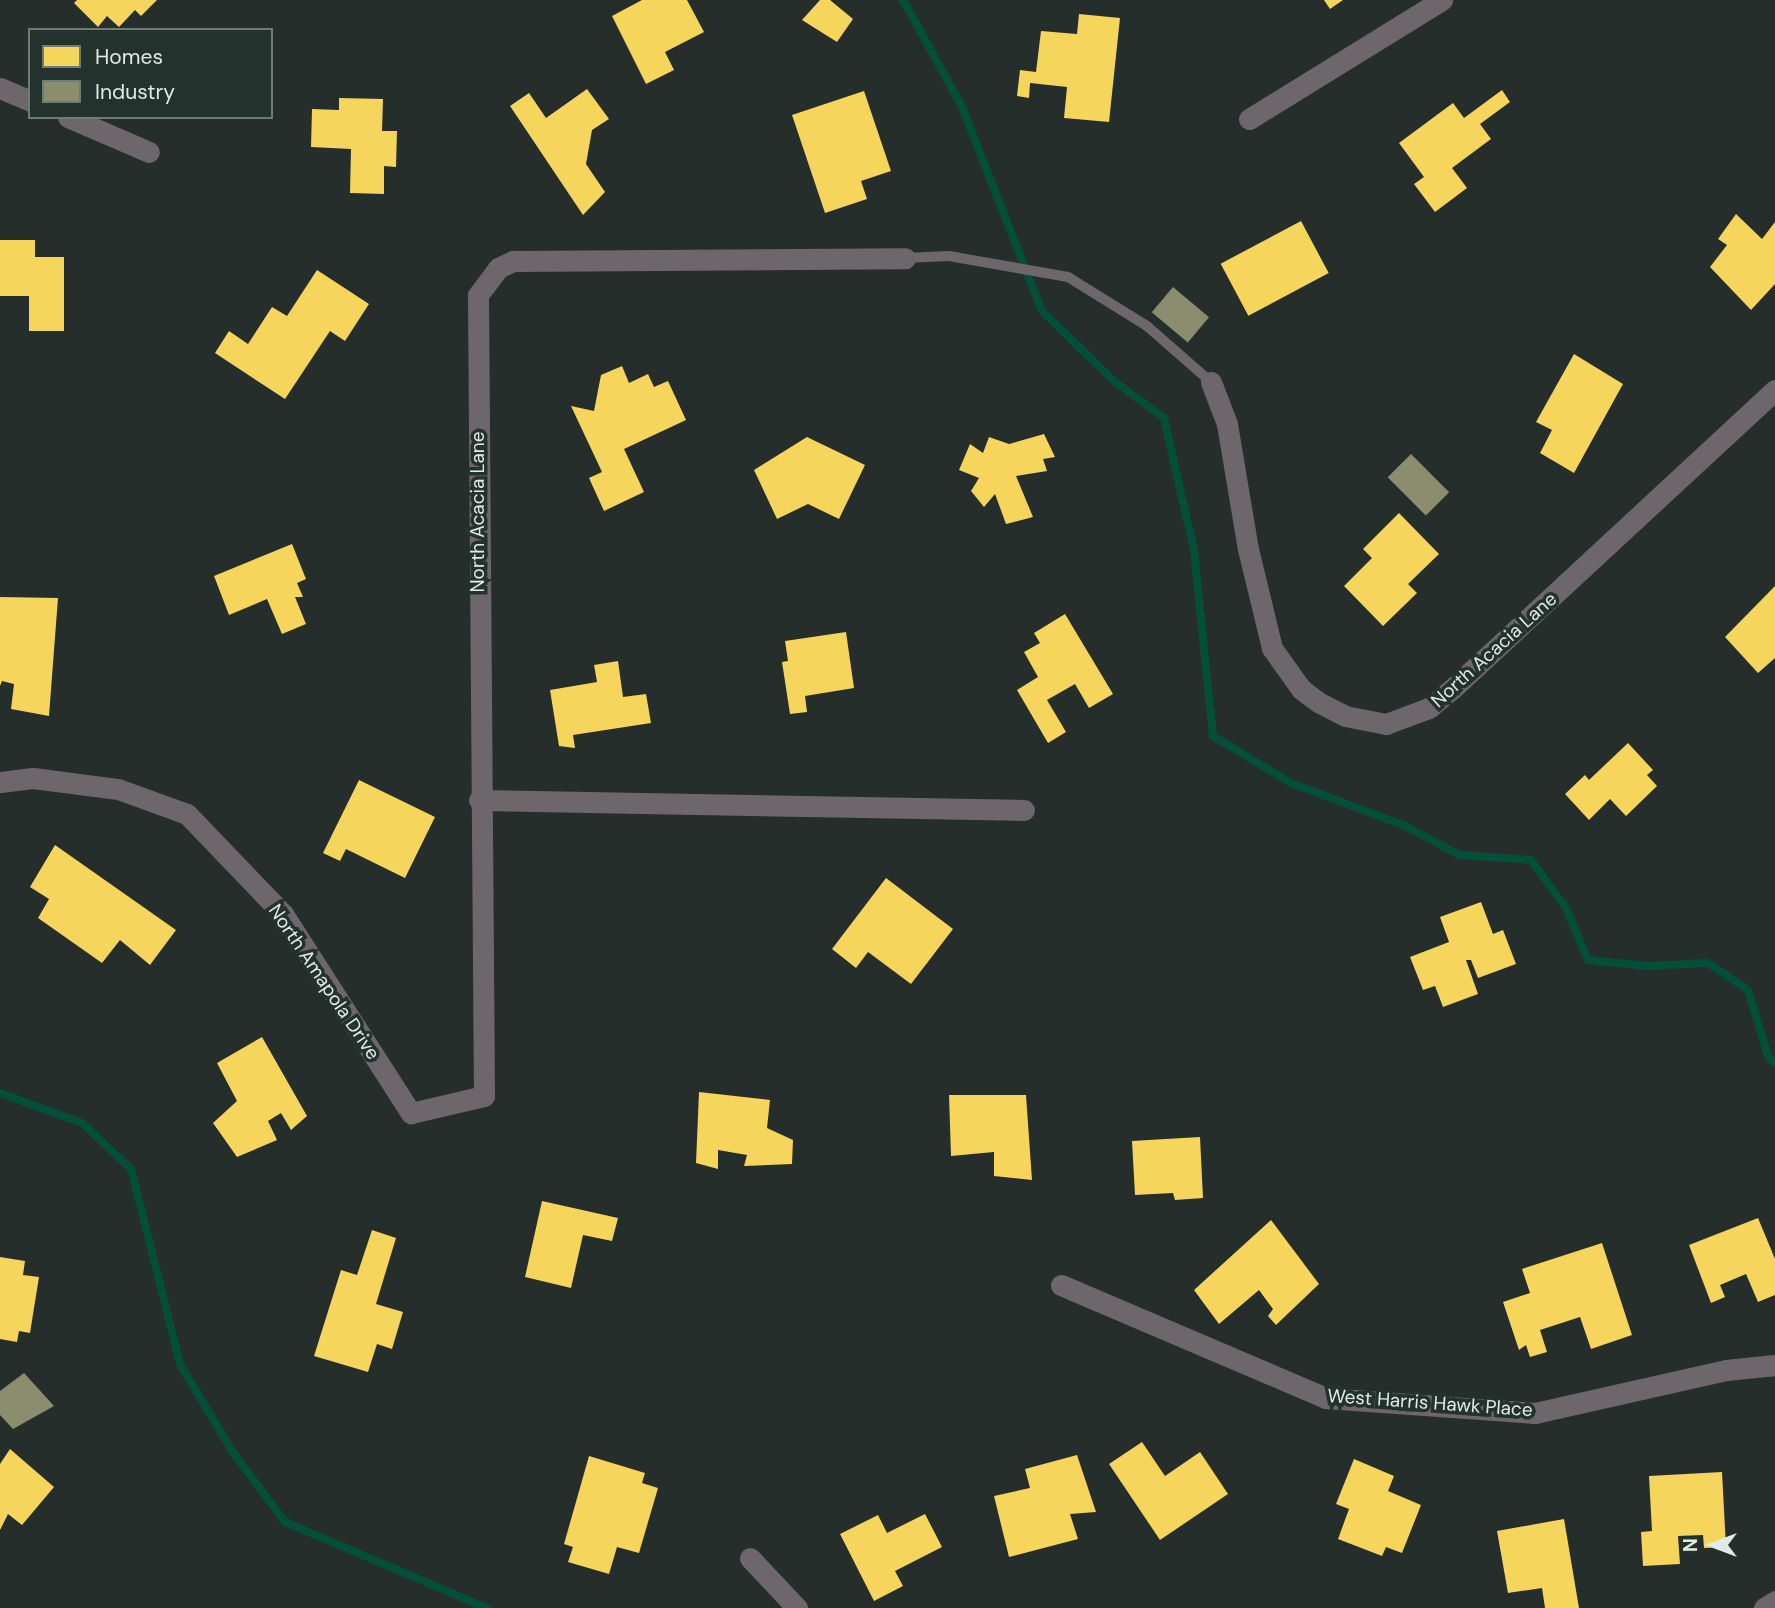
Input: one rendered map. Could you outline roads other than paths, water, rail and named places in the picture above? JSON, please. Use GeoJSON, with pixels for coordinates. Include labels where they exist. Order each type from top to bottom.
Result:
{"type":"FeatureCollection","features":[{"type":"Feature","properties":{"kind":"street"},"geometry":{"type":"LineString","coordinates":[[1249,119],[1442,0]]}},
{"type":"Feature","properties":{"kind":"street"},"geometry":{"type":"LineString","coordinates":[[0,88],[28,100]]}},
{"type":"Feature","properties":{"kind":"street"},"geometry":{"type":"LineString","coordinates":[[73,119],[149,152]]}},
{"type":"Feature","properties":{"kind":"street","name":"North Acacia Lane"},"geometry":{"type":"LineString","coordinates":[[411,1113],[484,1096],[479,800],[478,295],[498,268],[513,261],[905,258]]}},
{"type":"Feature","properties":{"kind":"street","name":"North Acacia Lane"},"geometry":{"type":"LineString","coordinates":[[1211,382],[1227,424],[1248,549],[1272,648],[1301,689],[1318,702],[1345,716],[1386,724],[1430,708],[1775,390]]}},
{"type":"Feature","properties":{"kind":"street","name":"North Amapola Drive"},"geometry":{"type":"LineString","coordinates":[[0,782],[33,778],[118,789],[187,814],[283,914],[411,1113]]}},
{"type":"Feature","properties":{"kind":"street"},"geometry":{"type":"LineString","coordinates":[[479,800],[1024,810]]}},
{"type":"Feature","properties":{"kind":"street","name":"West Harris Hawk Place"},"geometry":{"type":"LineString","coordinates":[[1061,1284],[1326,1398],[1535,1413],[1726,1370],[1775,1365]]}},
{"type":"Feature","properties":{"kind":"street"},"geometry":{"type":"LineString","coordinates":[[750,1558],[797,1608]]}},
{"type":"Feature","properties":{"kind":"street"},"geometry":{"type":"LineString","coordinates":[[1764,1608],[1775,1601]]}},
{"type":"Feature","properties":{"kind":"lane"},"geometry":{"type":"LineString","coordinates":[[905,258],[949,256],[1068,278],[1147,326],[1211,382]]}},
{"type":"Feature","properties":{"kind":"waterway"},"geometry":{"type":"LineString","coordinates":[[903,0],[962,107],[1042,311],[1115,382],[1164,418],[1194,550],[1213,736],[1291,783],[1403,825],[1460,855],[1531,860],[1566,908],[1588,960],[1647,966],[1708,963],[1748,990],[1769,1059],[1775,1062]]}},
{"type":"Feature","properties":{"kind":"waterway"},"geometry":{"type":"LineString","coordinates":[[0,1093],[82,1123],[131,1169],[180,1364],[232,1451],[285,1522],[487,1608]]}}]}
